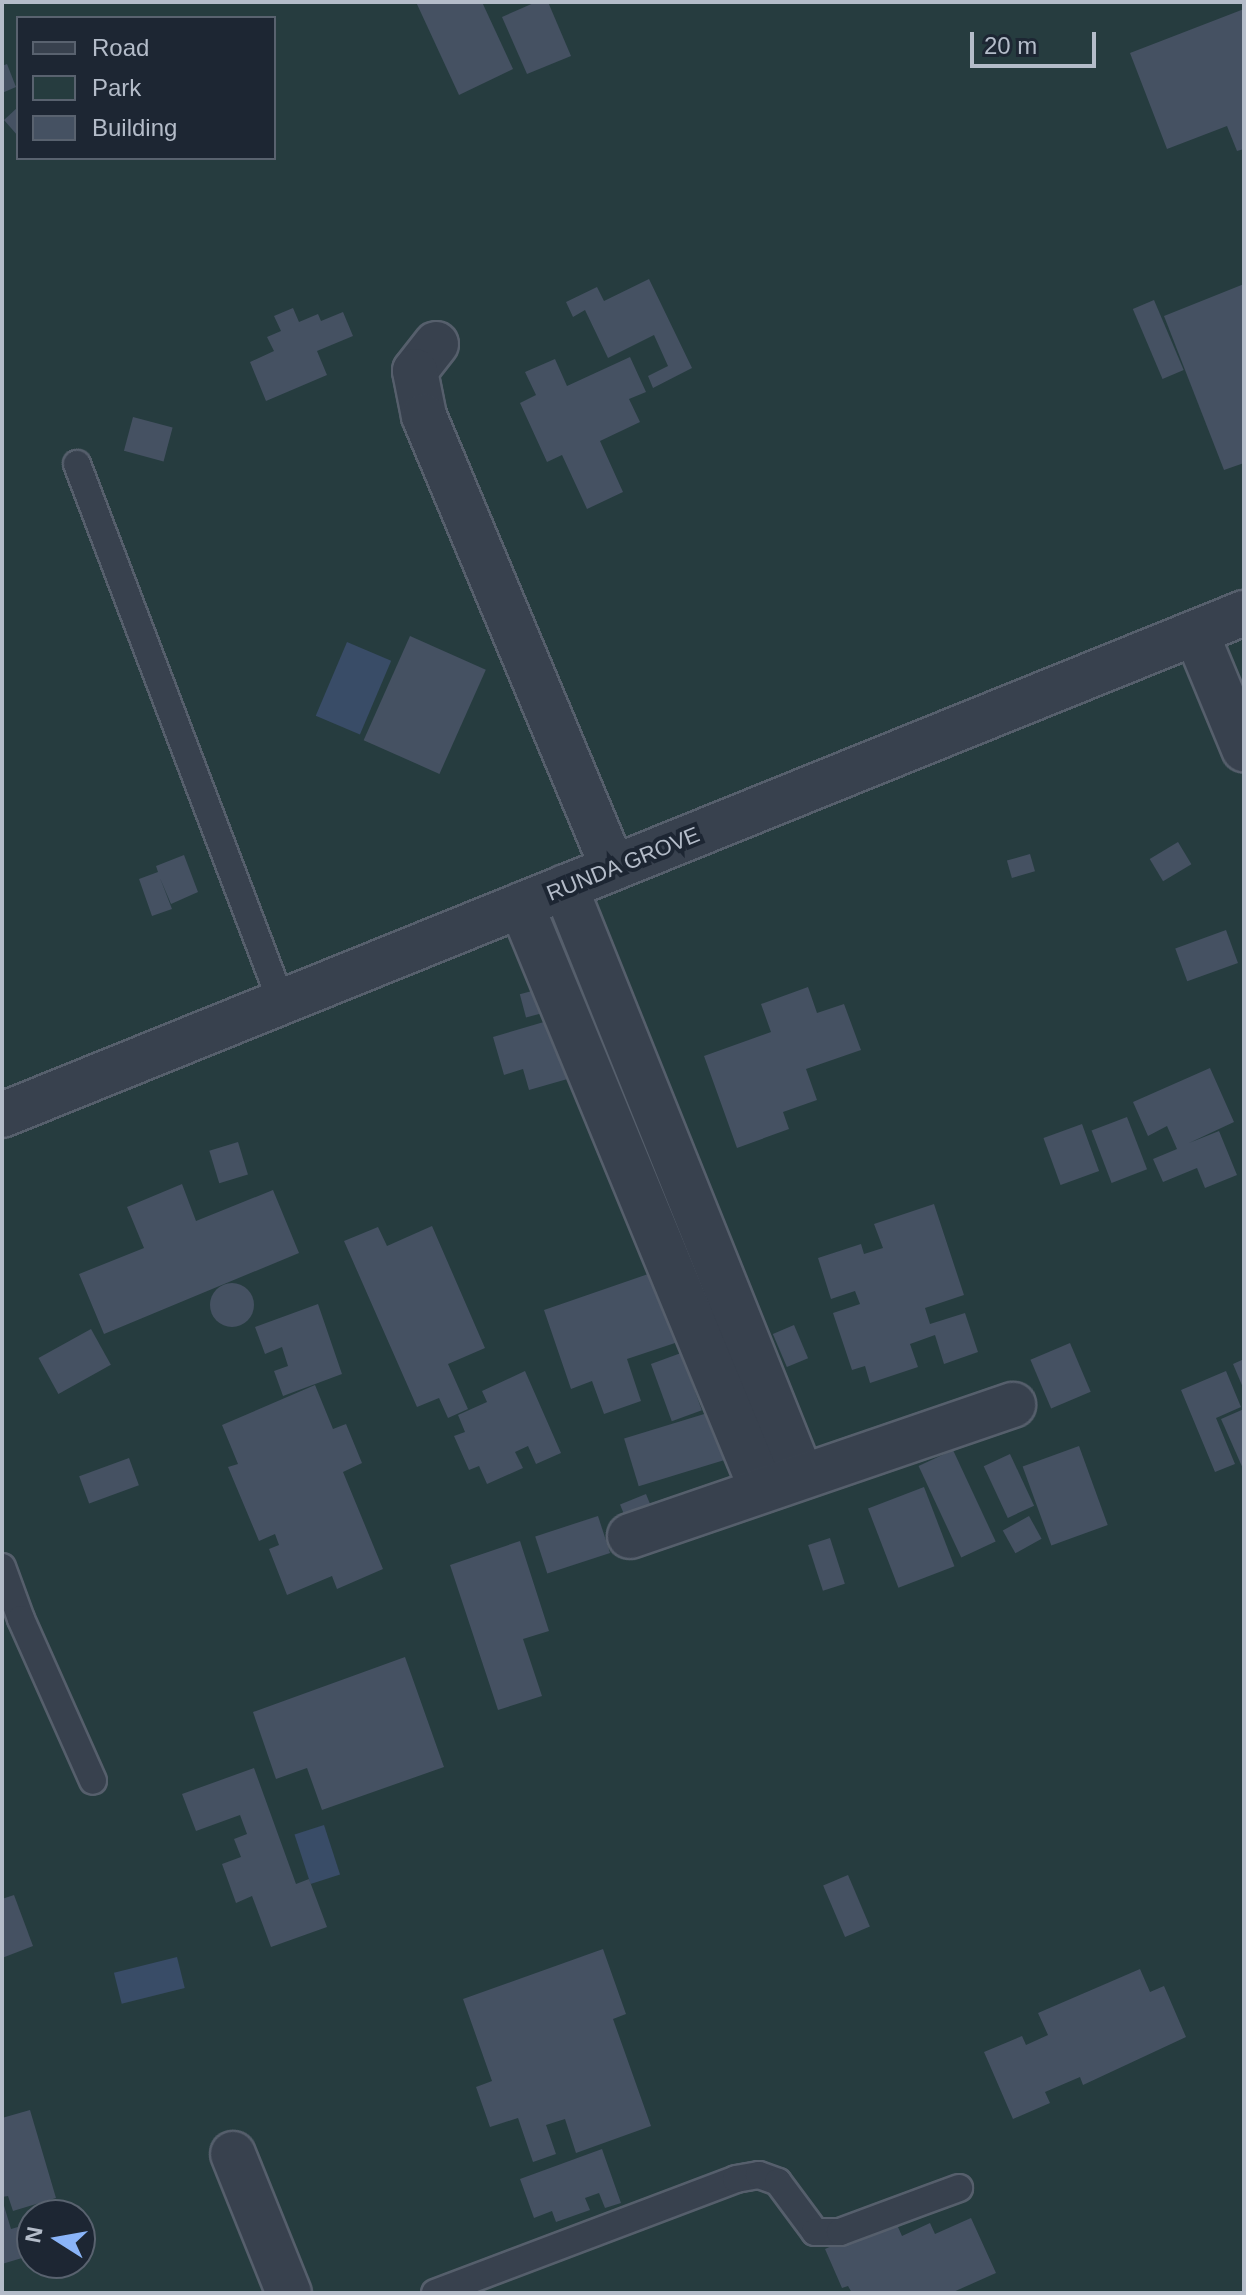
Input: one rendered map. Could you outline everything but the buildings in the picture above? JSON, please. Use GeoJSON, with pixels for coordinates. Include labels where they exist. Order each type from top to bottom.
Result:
{"type":"FeatureCollection","features":[{"type":"Feature","properties":{"kind":"street"},"geometry":{"type":"LineString","coordinates":[[436,344],[415,371],[424,416],[613,868]]}},
{"type":"Feature","properties":{"kind":"street","name":"RUNDA GROVE"},"geometry":{"type":"LineString","coordinates":[[2,1115],[1244,613]]}},
{"type":"Feature","properties":{"kind":"street"},"geometry":{"type":"LineString","coordinates":[[1196,633],[1244,749]]}},
{"type":"Feature","properties":{"kind":"street"},"geometry":{"type":"LineString","coordinates":[[565,887],[782,1483]]}},
{"type":"Feature","properties":{"kind":"street"},"geometry":{"type":"LineString","coordinates":[[521,905],[782,1483]]}},
{"type":"Feature","properties":{"kind":"street"},"geometry":{"type":"LineString","coordinates":[[630,1536],[1013,1405]]}},
{"type":"Feature","properties":{"kind":"street"},"geometry":{"type":"LineString","coordinates":[[233,2154],[289,2293]]}},
{"type":"Feature","properties":{"kind":"lane"},"geometry":{"type":"LineString","coordinates":[[77,464],[281,1001]]}},
{"type":"Feature","properties":{"kind":"lane"},"geometry":{"type":"LineString","coordinates":[[2,1567],[21,1619],[93,1781]]}},
{"type":"Feature","properties":{"kind":"lane"},"geometry":{"type":"LineString","coordinates":[[435,2293],[736,2179],[759,2175],[778,2182],[815,2232],[840,2232],[959,2188]]}},
{"type":"Feature","properties":{"kind":"green space"},"geometry":{"type":"Polygon","coordinates":[[[2,2],[1244,2],[1244,2293],[2,2293],[2,2]]]}},
{"type":"Feature","properties":{"kind":"water"},"geometry":{"type":"Polygon","coordinates":[[[347,642],[391,661],[360,734],[316,716],[347,642]]]}},
{"type":"Feature","properties":{"kind":"water"},"geometry":{"type":"Polygon","coordinates":[[[324,1825],[340,1874],[311,1884],[295,1835],[324,1825]]]}},
{"type":"Feature","properties":{"kind":"water"},"geometry":{"type":"Polygon","coordinates":[[[177,1957],[185,1988],[122,2004],[114,1973],[177,1957]]]}}]}
